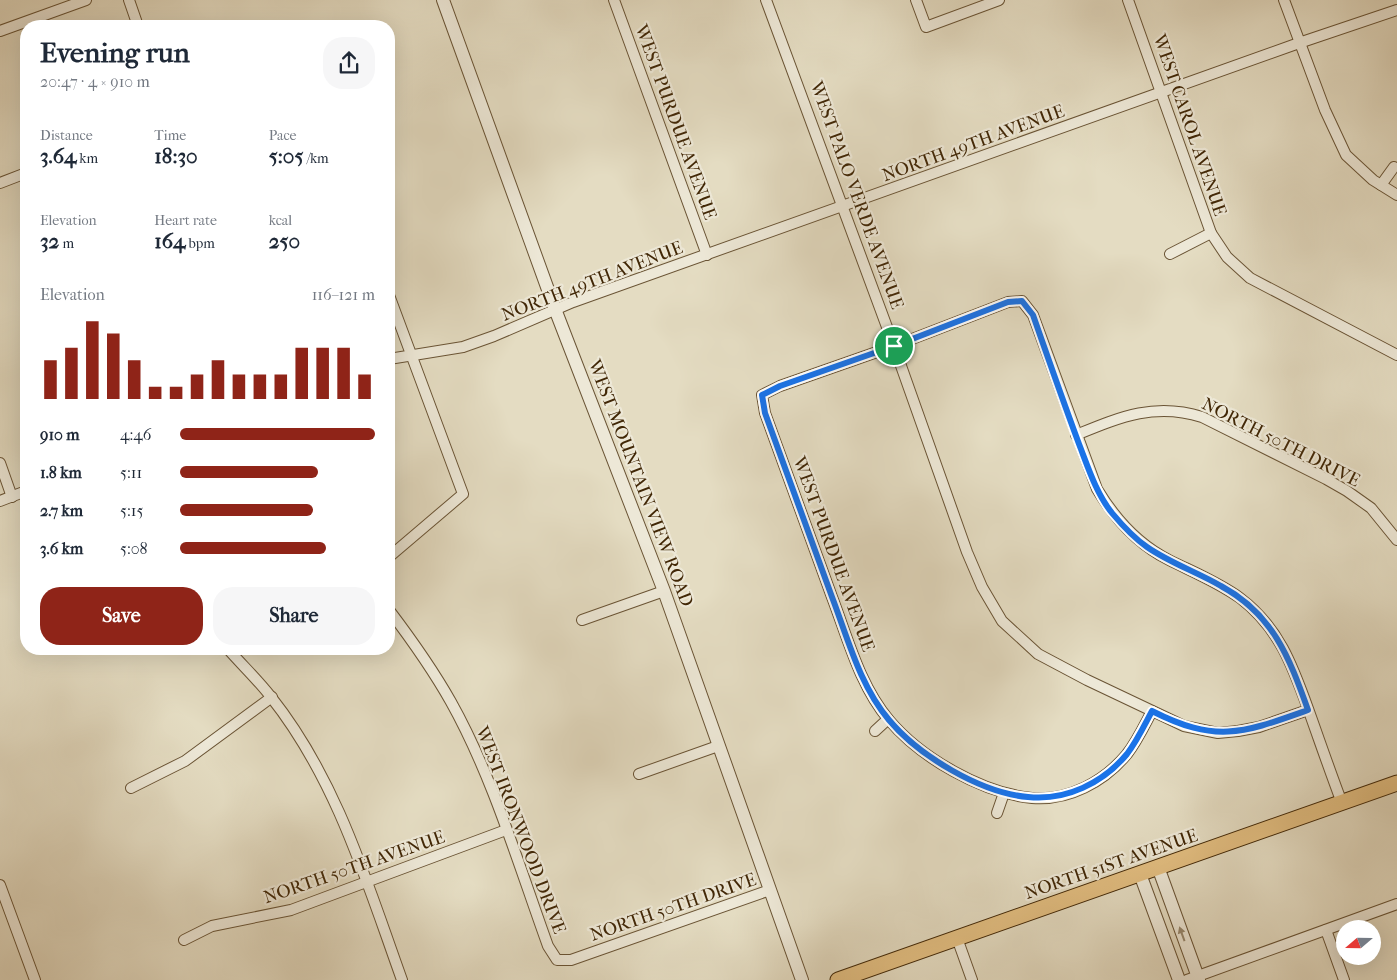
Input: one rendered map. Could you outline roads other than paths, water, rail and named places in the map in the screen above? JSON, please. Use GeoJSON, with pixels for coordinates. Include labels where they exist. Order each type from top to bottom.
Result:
{"type":"FeatureCollection","features":[{"type":"Feature","properties":{"kind":"main road","name":"NORTH 51ST AVENUE"},"geometry":{"type":"LineString","coordinates":[[838,980],[1397,783]]}},
{"type":"Feature","properties":{"kind":"street"},"geometry":{"type":"LineString","coordinates":[[29,20],[86,0]]}},
{"type":"Feature","properties":{"kind":"street"},"geometry":{"type":"LineString","coordinates":[[129,0],[136,20]]}},
{"type":"Feature","properties":{"kind":"street","name":"WEST MOUNTAIN VIEW ROAD"},"geometry":{"type":"LineString","coordinates":[[443,0],[555,310],[664,591],[802,980]]}},
{"type":"Feature","properties":{"kind":"street","name":"WEST PURDUE AVENUE"},"geometry":{"type":"LineString","coordinates":[[614,0],[707,255]]}},
{"type":"Feature","properties":{"kind":"street","name":"WEST PALO VERDE AVENUE"},"geometry":{"type":"LineString","coordinates":[[766,0],[844,207],[967,552],[982,587],[1002,621],[1038,654],[1152,711]]}},
{"type":"Feature","properties":{"kind":"street"},"geometry":{"type":"LineString","coordinates":[[916,0],[926,27],[999,0]]}},
{"type":"Feature","properties":{"kind":"street","name":"WEST CAROL AVENUE"},"geometry":{"type":"LineString","coordinates":[[1128,0],[1211,233],[1227,257],[1250,278],[1397,355]]}},
{"type":"Feature","properties":{"kind":"street"},"geometry":{"type":"LineString","coordinates":[[1284,0],[1325,110],[1346,155],[1373,180],[1397,195]]}},
{"type":"Feature","properties":{"kind":"street","name":"NORTH 49TH AVENUE"},"geometry":{"type":"LineString","coordinates":[[395,358],[463,347],[555,310],[707,255],[1397,10]]}},
{"type":"Feature","properties":{"kind":"street"},"geometry":{"type":"LineString","coordinates":[[0,30],[20,23]]}},
{"type":"Feature","properties":{"kind":"street"},"geometry":{"type":"LineString","coordinates":[[1381,185],[1394,167]]}},
{"type":"Feature","properties":{"kind":"street"},"geometry":{"type":"LineString","coordinates":[[0,183],[20,175]]}},
{"type":"Feature","properties":{"kind":"street","name":"WEST CAROL AVENUE"},"geometry":{"type":"LineString","coordinates":[[1170,254],[1211,233]]}},
{"type":"Feature","properties":{"kind":"street"},"geometry":{"type":"LineString","coordinates":[[894,346],[1008,302],[1022,301],[1033,315],[1097,489],[1110,511],[1146,547],[1167,560],[1222,586],[1240,598],[1272,629],[1284,648],[1342,802]]}},
{"type":"Feature","properties":{"kind":"street"},"geometry":{"type":"LineString","coordinates":[[395,312],[463,494],[395,552]]}},
{"type":"Feature","properties":{"kind":"street","name":"WEST PURDUE AVENUE"},"geometry":{"type":"LineString","coordinates":[[894,346],[780,386],[762,395],[765,413],[862,675],[888,719],[926,755],[958,774],[1004,793]]}},
{"type":"Feature","properties":{"kind":"street","name":"NORTH 50TH DRIVE"},"geometry":{"type":"LineString","coordinates":[[1076,435],[1119,419],[1162,410],[1185,412],[1202,417],[1347,491],[1371,508],[1397,540]]}},
{"type":"Feature","properties":{"kind":"street"},"geometry":{"type":"LineString","coordinates":[[0,463],[12,497]]}},
{"type":"Feature","properties":{"kind":"street"},"geometry":{"type":"LineString","coordinates":[[0,501],[20,494]]}},
{"type":"Feature","properties":{"kind":"street"},"geometry":{"type":"LineString","coordinates":[[582,620],[664,591]]}},
{"type":"Feature","properties":{"kind":"street","name":"WEST IRONWOOD DRIVE"},"geometry":{"type":"LineString","coordinates":[[395,618],[451,701],[476,752],[548,946],[557,960]]}},
{"type":"Feature","properties":{"kind":"street"},"geometry":{"type":"LineString","coordinates":[[234,655],[272,697],[302,741],[329,790],[349,833],[402,980]]}},
{"type":"Feature","properties":{"kind":"street"},"geometry":{"type":"LineString","coordinates":[[132,788],[185,761],[272,697]]}},
{"type":"Feature","properties":{"kind":"street"},"geometry":{"type":"LineString","coordinates":[[997,813],[1004,793],[1038,798],[1056,797],[1089,785],[1108,774],[1128,753],[1152,711],[1184,726],[1218,733],[1258,727],[1308,710]]}},
{"type":"Feature","properties":{"kind":"street"},"geometry":{"type":"LineString","coordinates":[[875,731],[888,719]]}},
{"type":"Feature","properties":{"kind":"street"},"geometry":{"type":"LineString","coordinates":[[638,774],[718,746]]}},
{"type":"Feature","properties":{"kind":"street","name":"NORTH 50TH AVENUE"},"geometry":{"type":"LineString","coordinates":[[184,940],[212,926],[291,910],[506,830]]}},
{"type":"Feature","properties":{"kind":"street"},"geometry":{"type":"LineString","coordinates":[[1158,867],[1194,979],[1397,904]]}},
{"type":"Feature","properties":{"kind":"street"},"geometry":{"type":"LineString","coordinates":[[1140,874],[1179,980]]}},
{"type":"Feature","properties":{"kind":"street"},"geometry":{"type":"LineString","coordinates":[[0,886],[35,980]]}},
{"type":"Feature","properties":{"kind":"street","name":"NORTH 50TH DRIVE"},"geometry":{"type":"LineString","coordinates":[[557,960],[571,960],[770,890]]}},
{"type":"Feature","properties":{"kind":"street"},"geometry":{"type":"LineString","coordinates":[[1326,930],[1344,980]]}},
{"type":"Feature","properties":{"kind":"street"},"geometry":{"type":"LineString","coordinates":[[957,938],[972,980]]}}]}
